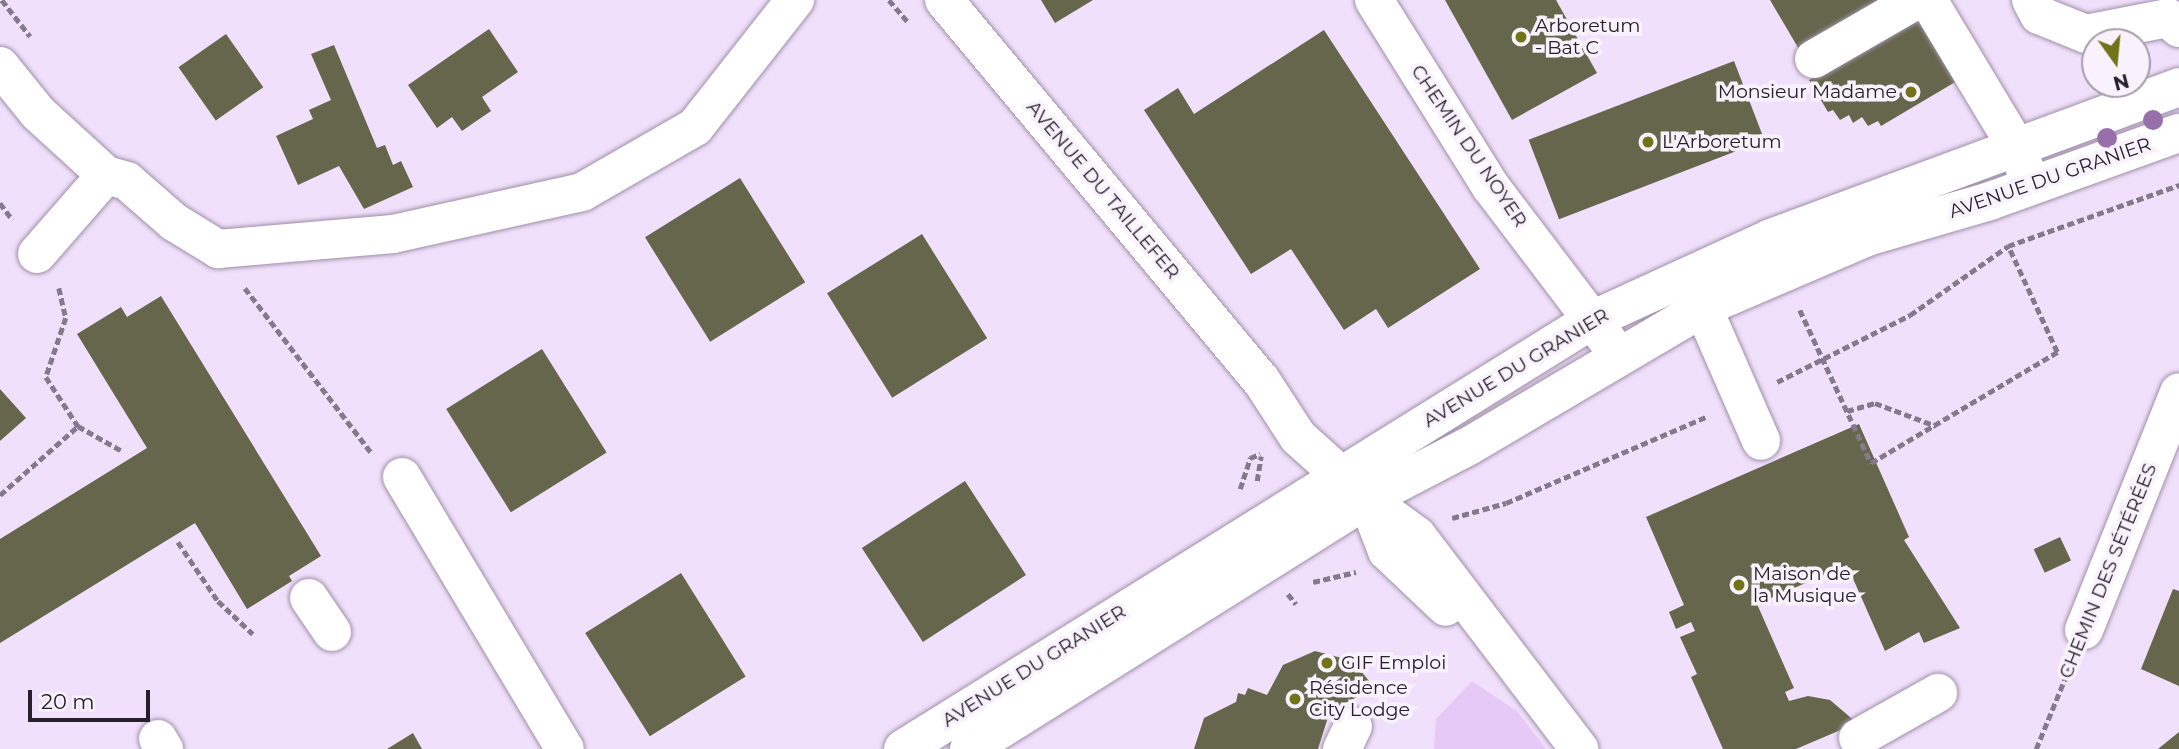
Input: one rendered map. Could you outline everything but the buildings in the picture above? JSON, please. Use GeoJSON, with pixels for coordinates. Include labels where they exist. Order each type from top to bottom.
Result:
{"type":"FeatureCollection","features":[{"type":"Feature","properties":{"kind":"street"},"geometry":{"type":"LineString","coordinates":[[0,66],[38,113],[174,222],[218,249],[393,234],[582,192],[695,127],[795,0]]}},
{"type":"Feature","properties":{"kind":"street","name":"AVENUE DU TAILLEFER"},"geometry":{"type":"LineString","coordinates":[[944,0],[1261,380],[1298,437],[1417,536],[1534,695],[1579,749]]}},
{"type":"Feature","properties":{"kind":"street","name":"CHEMIN DU NOYER"},"geometry":{"type":"LineString","coordinates":[[1374,0],[1491,187],[1619,355]]}},
{"type":"Feature","properties":{"kind":"street"},"geometry":{"type":"LineString","coordinates":[[1814,59],[1916,0]]}},
{"type":"Feature","properties":{"kind":"street"},"geometry":{"type":"LineString","coordinates":[[1928,0],[2017,148],[2031,186]]}},
{"type":"Feature","properties":{"kind":"street"},"geometry":{"type":"LineString","coordinates":[[2031,0],[2039,15],[2086,34],[2168,18],[2179,28]]}},
{"type":"Feature","properties":{"kind":"street","name":"AVENUE DU GRANIER"},"geometry":{"type":"LineString","coordinates":[[902,749],[1355,486],[1469,446],[1619,355],[1696,290],[1771,238],[2179,87]]}},
{"type":"Feature","properties":{"kind":"street","name":"AVENUE DU GRANIER"},"geometry":{"type":"LineString","coordinates":[[969,749],[1355,486],[1592,320],[2031,186],[2179,133]]}},
{"type":"Feature","properties":{"kind":"street"},"geometry":{"type":"LineString","coordinates":[[37,254],[117,178]]}},
{"type":"Feature","properties":{"kind":"street"},"geometry":{"type":"LineString","coordinates":[[1696,290],[1745,398],[1761,441]]}},
{"type":"Feature","properties":{"kind":"street","name":"CHEMIN DES SÉTÉRÉES"},"geometry":{"type":"LineString","coordinates":[[2084,630],[2179,392]]}},
{"type":"Feature","properties":{"kind":"street"},"geometry":{"type":"LineString","coordinates":[[402,477],[565,749]]}},
{"type":"Feature","properties":{"kind":"street"},"geometry":{"type":"LineString","coordinates":[[309,598],[332,632]]}},
{"type":"Feature","properties":{"kind":"street"},"geometry":{"type":"LineString","coordinates":[[1858,738],[1938,693]]}},
{"type":"Feature","properties":{"kind":"path"},"geometry":{"type":"LineString","coordinates":[[1450,518],[1506,503],[1745,398],[1910,315],[2008,246],[2179,185]]}},
{"type":"Feature","properties":{"kind":"path"},"geometry":{"type":"LineString","coordinates":[[1797,305],[1871,463],[2057,352],[2008,246]]}},
{"type":"Feature","properties":{"kind":"path"},"geometry":{"type":"LineString","coordinates":[[218,249],[361,444],[402,477]]}},
{"type":"Feature","properties":{"kind":"path"},"geometry":{"type":"LineString","coordinates":[[66,318],[46,377],[78,426],[121,451]]}},
{"type":"Feature","properties":{"kind":"path"},"geometry":{"type":"LineString","coordinates":[[1847,411],[1875,403],[1936,426]]}},
{"type":"Feature","properties":{"kind":"path"},"geometry":{"type":"LineString","coordinates":[[0,495],[78,426]]}},
{"type":"Feature","properties":{"kind":"path"},"geometry":{"type":"LineString","coordinates":[[1233,498],[1242,487],[1250,458],[1261,453]]}},
{"type":"Feature","properties":{"kind":"path"},"geometry":{"type":"LineString","coordinates":[[178,542],[218,601],[253,635]]}},
{"type":"Feature","properties":{"kind":"path","name":"CHEMIN DES SÉTÉRÉES"},"geometry":{"type":"LineString","coordinates":[[2036,749],[2084,630]]}},
{"type":"Feature","properties":{"kind":"shaded area"},"geometry":{"type":"Polygon","coordinates":[[[1472,681],[1517,711],[1546,749],[1434,749],[1436,719],[1472,681]]]}},
{"type":"Feature","properties":{"kind":"place","name":"Arboretum - Bat C"},"geometry":{"type":"Point","coordinates":[1521,37]}},
{"type":"Feature","properties":{"kind":"place","name":"Monsieur Madame"},"geometry":{"type":"Point","coordinates":[1911,92]}},
{"type":"Feature","properties":{"kind":"place","name":"L'Arboretum"},"geometry":{"type":"Point","coordinates":[1648,142]}},
{"type":"Feature","properties":{"kind":"place","name":"Maison de la Musique"},"geometry":{"type":"Point","coordinates":[1739,585]}},
{"type":"Feature","properties":{"kind":"place","name":"GIF Emploi"},"geometry":{"type":"Point","coordinates":[1327,663]}},
{"type":"Feature","properties":{"kind":"place","name":"Résidence City Lodge"},"geometry":{"type":"Point","coordinates":[1295,699]}}]}
